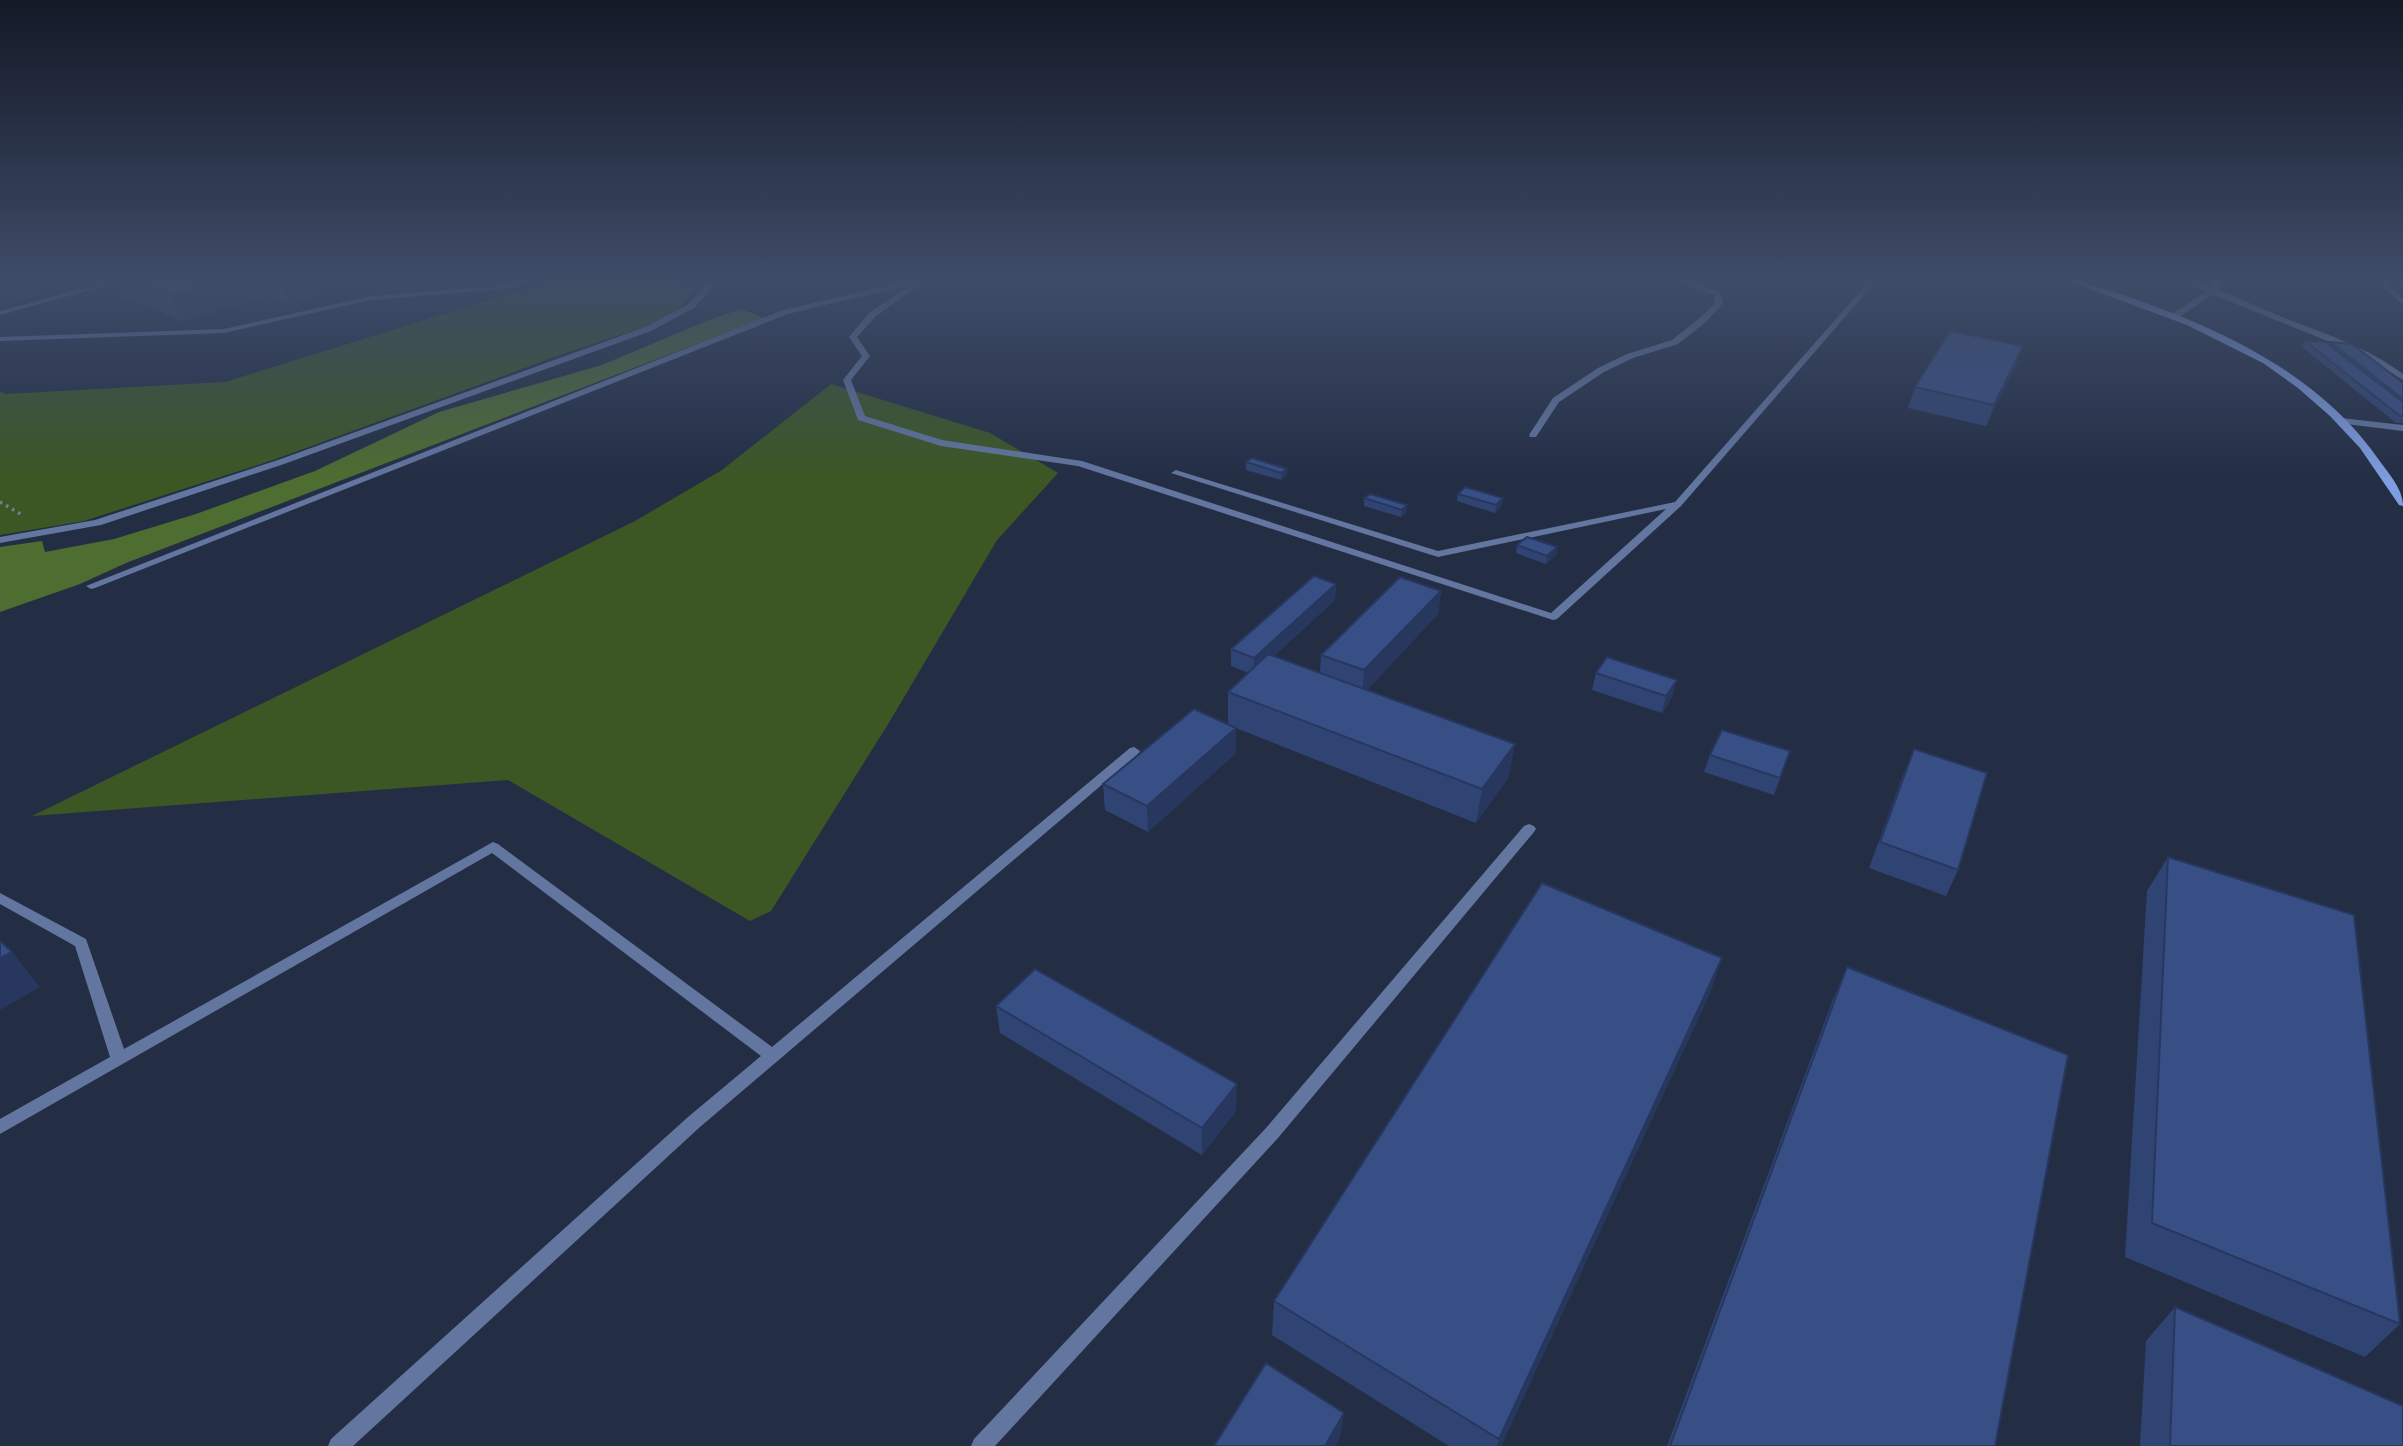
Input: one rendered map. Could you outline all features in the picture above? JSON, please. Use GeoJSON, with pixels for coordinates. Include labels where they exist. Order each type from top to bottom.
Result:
{"type":"FeatureCollection","features":[{"type":"Feature","properties":{"kind":"main road"},"geometry":{"type":"LineString","coordinates":[[2240,346],[2258,355],[2309,391],[2341,421],[2365,447],[2403,503]]}},
{"type":"Feature","properties":{"kind":"lane"},"geometry":{"type":"LineString","coordinates":[[0,540],[97,523],[281,462],[600,346]]}},
{"type":"Feature","properties":{"kind":"lane"},"geometry":{"type":"LineString","coordinates":[[91,586],[699,346]]}},
{"type":"Feature","properties":{"kind":"lane"},"geometry":{"type":"LineString","coordinates":[[859,346],[866,356],[848,380],[861,418],[941,443],[1079,463],[1553,617],[1678,504],[1816,346]]}},
{"type":"Feature","properties":{"kind":"lane"},"geometry":{"type":"LineString","coordinates":[[1533,435],[1556,400],[1589,377],[1630,356],[1661,346]]}},
{"type":"Feature","properties":{"kind":"lane"},"geometry":{"type":"LineString","coordinates":[[2345,346],[2388,365],[2403,378]]}},
{"type":"Feature","properties":{"kind":"lane"},"geometry":{"type":"LineString","coordinates":[[2341,421],[2403,428]]}},
{"type":"Feature","properties":{"kind":"lane"},"geometry":{"type":"LineString","coordinates":[[1176,472],[1438,554],[1678,504]]}},
{"type":"Feature","properties":{"kind":"lane"},"geometry":{"type":"LineString","coordinates":[[338,1446],[694,1122],[1134,751]]}},
{"type":"Feature","properties":{"kind":"lane"},"geometry":{"type":"LineString","coordinates":[[981,1446],[1272,1133],[1529,829]]}},
{"type":"Feature","properties":{"kind":"lane"},"geometry":{"type":"LineString","coordinates":[[0,1126],[494,847],[773,1056]]}},
{"type":"Feature","properties":{"kind":"lane"},"geometry":{"type":"LineString","coordinates":[[0,898],[81,943],[120,1059]]}},
{"type":"Feature","properties":{"kind":"green space"},"geometry":{"type":"Polygon","coordinates":[[[339,346],[585,346],[273,460],[84,521],[0,535],[0,391],[6,394],[225,382],[339,346]]]}},
{"type":"Feature","properties":{"kind":"green space"},"geometry":{"type":"Polygon","coordinates":[[[646,346],[690,346],[126,563],[80,584],[0,612],[0,547],[42,541],[45,552],[114,539],[196,514],[315,471],[439,412],[602,365],[646,346]]]}},
{"type":"Feature","properties":{"kind":"green space"},"geometry":{"type":"Polygon","coordinates":[[[831,384],[990,433],[1058,473],[997,540],[890,721],[771,911],[750,921],[508,780],[32,816],[635,521],[722,470],[831,384]]]}},
{"type":"Feature","properties":{"kind":"building"},"geometry":{"type":"Polygon","coordinates":[[[1940,346],[2023,346],[1994,405],[1915,387],[1940,346]]]}},
{"type":"Feature","properties":{"kind":"building"},"geometry":{"type":"Polygon","coordinates":[[[2312,346],[2331,346],[2403,402],[2403,416],[2312,346]]]}},
{"type":"Feature","properties":{"kind":"building"},"geometry":{"type":"Polygon","coordinates":[[[2336,346],[2355,346],[2403,383],[2403,399],[2336,346]]]}},
{"type":"Feature","properties":{"kind":"building"},"geometry":{"type":"Polygon","coordinates":[[[1252,458],[1287,469],[1281,473],[1246,462],[1252,458]]]}},
{"type":"Feature","properties":{"kind":"building"},"geometry":{"type":"Polygon","coordinates":[[[1465,487],[1503,498],[1496,505],[1458,494],[1465,487]]]}},
{"type":"Feature","properties":{"kind":"building"},"geometry":{"type":"Polygon","coordinates":[[[1370,494],[1407,505],[1402,510],[1364,498],[1370,494]]]}},
{"type":"Feature","properties":{"kind":"building"},"geometry":{"type":"Polygon","coordinates":[[[1527,537],[1557,547],[1547,556],[1517,545],[1527,537]]]}},
{"type":"Feature","properties":{"kind":"building"},"geometry":{"type":"Polygon","coordinates":[[[1314,576],[1336,584],[1254,658],[1231,649],[1314,576]]]}},
{"type":"Feature","properties":{"kind":"building"},"geometry":{"type":"Polygon","coordinates":[[[1400,577],[1441,591],[1364,670],[1321,655],[1400,577]]]}},
{"type":"Feature","properties":{"kind":"building"},"geometry":{"type":"Polygon","coordinates":[[[1268,654],[1515,744],[1482,789],[1228,692],[1268,654]]]}},
{"type":"Feature","properties":{"kind":"building"},"geometry":{"type":"Polygon","coordinates":[[[1607,657],[1677,680],[1666,696],[1596,673],[1607,657]]]}},
{"type":"Feature","properties":{"kind":"building"},"geometry":{"type":"Polygon","coordinates":[[[1194,709],[1236,728],[1147,806],[1103,784],[1194,709]]]}},
{"type":"Feature","properties":{"kind":"building"},"geometry":{"type":"Polygon","coordinates":[[[1722,730],[1790,751],[1780,778],[1710,755],[1722,730]]]}},
{"type":"Feature","properties":{"kind":"building"},"geometry":{"type":"Polygon","coordinates":[[[1914,749],[1987,773],[1958,870],[1880,842],[1914,749]]]}},
{"type":"Feature","properties":{"kind":"building"},"geometry":{"type":"Polygon","coordinates":[[[2168,857],[2354,915],[2400,1324],[2152,1223],[2168,857]]]}},
{"type":"Feature","properties":{"kind":"building"},"geometry":{"type":"Polygon","coordinates":[[[1542,883],[1722,958],[1499,1439],[1274,1301],[1542,883]]]}},
{"type":"Feature","properties":{"kind":"building"},"geometry":{"type":"Polygon","coordinates":[[[0,941],[12,952],[0,958],[0,941]]]}},
{"type":"Feature","properties":{"kind":"building"},"geometry":{"type":"Polygon","coordinates":[[[1847,967],[2068,1055],[1995,1446],[1670,1446],[1847,967]]]}},
{"type":"Feature","properties":{"kind":"building"},"geometry":{"type":"Polygon","coordinates":[[[1035,969],[1237,1084],[1202,1128],[996,1006],[1035,969]]]}},
{"type":"Feature","properties":{"kind":"building"},"geometry":{"type":"Polygon","coordinates":[[[2175,1307],[2403,1406],[2403,1446],[2170,1446],[2175,1307]]]}},
{"type":"Feature","properties":{"kind":"building"},"geometry":{"type":"Polygon","coordinates":[[[1266,1363],[1344,1413],[1325,1446],[1214,1446],[1266,1363]]]}}]}
